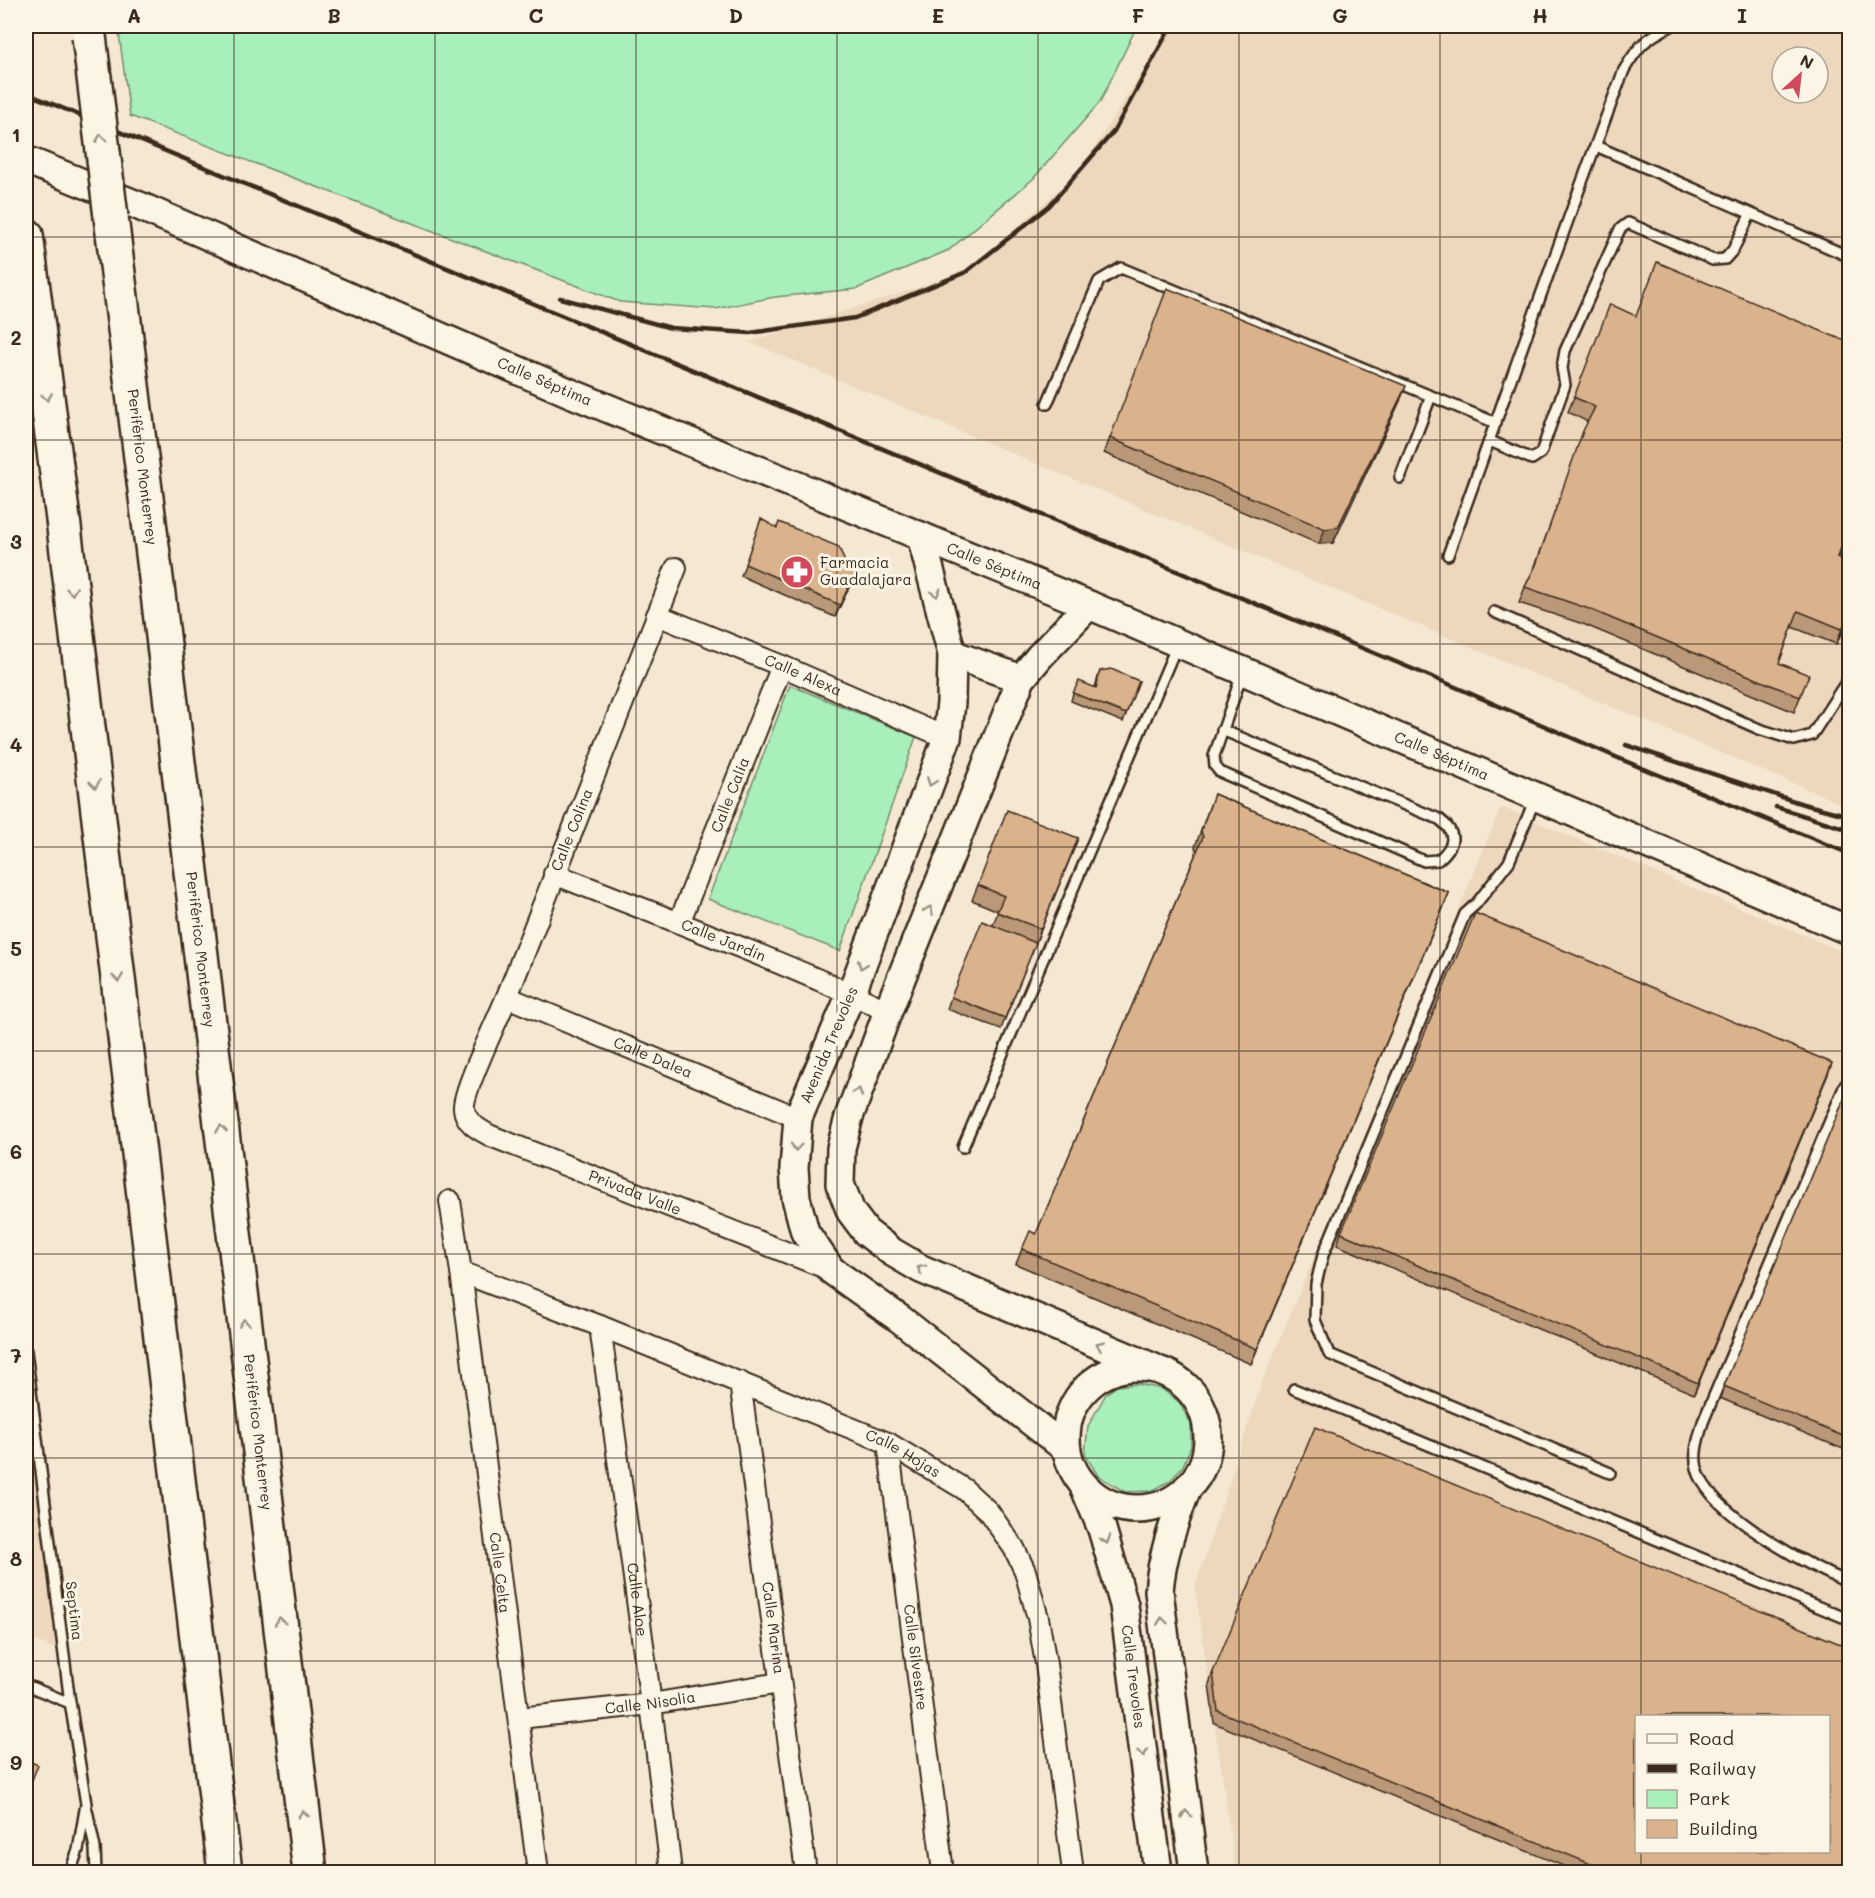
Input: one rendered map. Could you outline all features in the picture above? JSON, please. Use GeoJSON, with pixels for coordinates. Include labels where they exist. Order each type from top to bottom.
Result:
{"type":"FeatureCollection","features":[{"type":"Feature","properties":{"kind":"highway","name":"Periférico Monterrey"},"geometry":{"type":"LineString","coordinates":[[89,31],[124,211],[161,617],[310,1872]]}},
{"type":"Feature","properties":{"kind":"highway"},"geometry":{"type":"LineString","coordinates":[[26,235],[64,527],[225,1872]]}},
{"type":"Feature","properties":{"kind":"street","name":"Calle Séptima"},"geometry":{"type":"LineString","coordinates":[[26,160],[124,211],[1089,605],[1850,931]]}},
{"type":"Feature","properties":{"kind":"street","name":"Avenida Trevoles"},"geometry":{"type":"LineString","coordinates":[[921,536],[952,654],[951,703],[947,738],[851,994],[798,1118],[794,1168],[796,1198],[805,1232],[831,1270],[900,1319],[1065,1448]]}},
{"type":"Feature","properties":{"kind":"street","name":"Calle Colina"},"geometry":{"type":"LineString","coordinates":[[467,1091],[507,997],[676,568]]}},
{"type":"Feature","properties":{"kind":"street"},"geometry":{"type":"LineString","coordinates":[[1089,605],[1040,656],[1022,679],[888,1011],[849,1117],[841,1148],[840,1184],[851,1212],[861,1226],[892,1252],[921,1269],[1154,1368],[1177,1379],[1195,1396],[1206,1419],[1208,1444],[1202,1468],[1187,1488],[1168,1539],[1161,1567],[1159,1591],[1194,1872]]}},
{"type":"Feature","properties":{"kind":"street","name":"Calle Alexa"},"geometry":{"type":"LineString","coordinates":[[657,615],[782,666],[947,738]]}},
{"type":"Feature","properties":{"kind":"street"},"geometry":{"type":"LineString","coordinates":[[952,654],[1022,679]]}},
{"type":"Feature","properties":{"kind":"street","name":"Calle Calia"},"geometry":{"type":"LineString","coordinates":[[679,923],[782,666]]}},
{"type":"Feature","properties":{"kind":"street","name":"Calle Jardín"},"geometry":{"type":"LineString","coordinates":[[555,874],[679,923],[888,1011]]}},
{"type":"Feature","properties":{"kind":"street","name":"Calle Dalea"},"geometry":{"type":"LineString","coordinates":[[507,997],[798,1118]]}},
{"type":"Feature","properties":{"kind":"street","name":"Privada Valle"},"geometry":{"type":"LineString","coordinates":[[467,1091],[464,1108],[468,1119],[475,1128],[491,1137],[831,1270]]}},
{"type":"Feature","properties":{"kind":"street","name":"Calle Celta"},"geometry":{"type":"LineString","coordinates":[[450,1201],[538,1872]]}},
{"type":"Feature","properties":{"kind":"street","name":"Calle Hojas"},"geometry":{"type":"LineString","coordinates":[[461,1272],[888,1443],[964,1489],[988,1511],[1002,1530],[1024,1571],[1038,1618],[1073,1872]]}},
{"type":"Feature","properties":{"kind":"street","name":"Calle Aloe"},"geometry":{"type":"LineString","coordinates":[[600,1326],[651,1704],[671,1872]]}},
{"type":"Feature","properties":{"kind":"street"},"geometry":{"type":"LineString","coordinates":[[1154,1368],[1119,1368],[1088,1384],[1068,1413],[1065,1448],[1072,1468],[1084,1486],[1107,1503],[1135,1509],[1163,1504],[1187,1488]]}},
{"type":"Feature","properties":{"kind":"street","name":"Calle Marina"},"geometry":{"type":"LineString","coordinates":[[740,1382],[806,1872]]}},
{"type":"Feature","properties":{"kind":"street","name":"Calle Silvestre"},"geometry":{"type":"LineString","coordinates":[[888,1443],[943,1872]]}},
{"type":"Feature","properties":{"kind":"street","name":"Calle Trevoles"},"geometry":{"type":"LineString","coordinates":[[1084,1486],[1102,1528],[1124,1605],[1158,1872]]}},
{"type":"Feature","properties":{"kind":"street","name":"Calle Nisolia"},"geometry":{"type":"LineString","coordinates":[[519,1718],[651,1704],[780,1683]]}},
{"type":"Feature","properties":{"kind":"lane"},"geometry":{"type":"LineString","coordinates":[[1448,555],[1624,70],[1637,48],[1654,34],[1671,26]]}},
{"type":"Feature","properties":{"kind":"lane"},"geometry":{"type":"LineString","coordinates":[[1596,146],[1850,257]]}},
{"type":"Feature","properties":{"kind":"lane"},"geometry":{"type":"LineString","coordinates":[[1490,441],[1532,459],[1541,453],[1565,384],[1562,368],[1565,351],[1620,229],[1628,223],[1713,260],[1725,260],[1733,250],[1750,215]]}},
{"type":"Feature","properties":{"kind":"lane"},"geometry":{"type":"LineString","coordinates":[[1047,404],[1099,281],[1121,268],[1496,423]]}},
{"type":"Feature","properties":{"kind":"lane"},"geometry":{"type":"LineString","coordinates":[[1400,478],[1431,396]]}},
{"type":"Feature","properties":{"kind":"lane"},"geometry":{"type":"LineString","coordinates":[[1494,612],[1759,729],[1794,740],[1812,735],[1850,676]]}},
{"type":"Feature","properties":{"kind":"lane"},"geometry":{"type":"LineString","coordinates":[[963,1147],[1178,643]]}},
{"type":"Feature","properties":{"kind":"lane"},"geometry":{"type":"LineString","coordinates":[[1222,730],[1439,819],[1448,826],[1453,836],[1451,846],[1438,860],[1424,861],[1220,772],[1215,765],[1214,756],[1222,730],[1243,672]]}},
{"type":"Feature","properties":{"kind":"lane"},"geometry":{"type":"LineString","coordinates":[[1536,797],[1509,862],[1476,904],[1465,914],[1323,1255],[1316,1284],[1315,1320],[1329,1354],[1610,1473]]}},
{"type":"Feature","properties":{"kind":"lane"},"geometry":{"type":"LineString","coordinates":[[1845,1085],[1703,1422],[1696,1448],[1697,1469],[1701,1478],[1711,1495],[1734,1516],[1796,1557],[1850,1583]]}},
{"type":"Feature","properties":{"kind":"lane","name":"Septima"},"geometry":{"type":"LineString","coordinates":[[26,1351],[70,1702],[86,1804],[78,1850],[70,1872]]}},
{"type":"Feature","properties":{"kind":"lane"},"geometry":{"type":"LineString","coordinates":[[1294,1389],[1850,1620]]}},
{"type":"Feature","properties":{"kind":"lane"},"geometry":{"type":"LineString","coordinates":[[26,1685],[70,1702]]}},
{"type":"Feature","properties":{"kind":"lane"},"geometry":{"type":"LineString","coordinates":[[86,1804],[96,1872]]}},
{"type":"Feature","properties":{"kind":"shaded area"},"geometry":{"type":"Polygon","coordinates":[[[1171,26],[1849,26],[1849,807],[749,342],[966,272],[1079,172],[1171,26]]]}},
{"type":"Feature","properties":{"kind":"shaded area"},"geometry":{"type":"Polygon","coordinates":[[[1501,807],[1849,954],[1849,1872],[1236,1872],[1195,1587],[1262,1382],[1501,807]]]}},
{"type":"Feature","properties":{"kind":"shaded area"},"geometry":{"type":"Polygon","coordinates":[[[26,1395],[58,1650],[26,1637],[26,1395]]]}},
{"type":"Feature","properties":{"kind":"green space"},"geometry":{"type":"Polygon","coordinates":[[[118,26],[1137,26],[1100,102],[1033,179],[949,250],[856,289],[775,297],[715,309],[620,302],[130,116],[118,26]]]}},
{"type":"Feature","properties":{"kind":"green space"},"geometry":{"type":"Polygon","coordinates":[[[790,685],[916,737],[840,951],[708,899],[790,685]]]}},
{"type":"Feature","properties":{"kind":"green space"},"geometry":{"type":"Polygon","coordinates":[[[1138,1384],[1162,1389],[1179,1402],[1191,1424],[1191,1446],[1183,1466],[1170,1481],[1152,1491],[1125,1492],[1098,1476],[1085,1454],[1088,1426],[1106,1394],[1117,1386],[1138,1384]]]}},
{"type":"Feature","properties":{"kind":"building"},"geometry":{"type":"Polygon","coordinates":[[[1657,262],[1850,343],[1850,529],[1837,557],[1850,564],[1850,585],[1846,595],[1850,597],[1850,614],[1842,629],[1798,611],[1779,663],[1809,675],[1800,697],[1589,609],[1525,587],[1536,565],[1583,431],[1595,407],[1574,397],[1610,304],[1636,316],[1657,262]]]}},
{"type":"Feature","properties":{"kind":"building"},"geometry":{"type":"Polygon","coordinates":[[[1167,288],[1406,386],[1338,527],[1325,529],[1110,438],[1167,288]]]}},
{"type":"Feature","properties":{"kind":"building"},"geometry":{"type":"Polygon","coordinates":[[[761,519],[777,528],[779,522],[839,547],[848,570],[856,571],[840,605],[745,564],[761,519]]]}},
{"type":"Feature","properties":{"kind":"building"},"geometry":{"type":"Polygon","coordinates":[[[1111,669],[1139,681],[1126,714],[1073,693],[1079,681],[1096,688],[1100,671],[1111,669]]]}},
{"type":"Feature","properties":{"kind":"building"},"geometry":{"type":"Polygon","coordinates":[[[1214,794],[1449,893],[1257,1349],[1022,1249],[1030,1231],[1036,1234],[1203,837],[1201,831],[1214,794]]]}},
{"type":"Feature","properties":{"kind":"building"},"geometry":{"type":"Polygon","coordinates":[[[1007,810],[1078,838],[1041,929],[997,912],[1004,896],[978,885],[1007,810]]]}},
{"type":"Feature","properties":{"kind":"building"},"geometry":{"type":"Polygon","coordinates":[[[1475,913],[1832,1063],[1698,1383],[1341,1233],[1475,913]]]}},
{"type":"Feature","properties":{"kind":"building"},"geometry":{"type":"Polygon","coordinates":[[[982,921],[1036,943],[1005,1018],[951,997],[982,921]]]}},
{"type":"Feature","properties":{"kind":"building"},"geometry":{"type":"Polygon","coordinates":[[[1850,1085],[1850,1439],[1724,1386],[1850,1085]]]}},
{"type":"Feature","properties":{"kind":"building"},"geometry":{"type":"Polygon","coordinates":[[[1315,1427],[1850,1648],[1850,1872],[1610,1872],[1218,1711],[1213,1672],[1315,1427]]]}},
{"type":"Feature","properties":{"kind":"building"},"geometry":{"type":"Polygon","coordinates":[[[26,1760],[38,1765],[26,1795],[26,1760]]]}},
{"type":"Feature","properties":{"kind":"railway"},"geometry":{"type":"LineString","coordinates":[[560,298],[671,328],[750,333],[855,318],[966,272],[1049,206],[1114,131],[1171,26]]}},
{"type":"Feature","properties":{"kind":"railway"},"geometry":{"type":"LineString","coordinates":[[26,93],[1444,682],[1625,761],[1850,854]]}},
{"type":"Feature","properties":{"kind":"railway"},"geometry":{"type":"LineString","coordinates":[[1626,745],[1803,804],[1850,816]]}},
{"type":"Feature","properties":{"kind":"railway"},"geometry":{"type":"LineString","coordinates":[[1776,807],[1850,830]]}},
{"type":"Feature","properties":{"kind":"place","name":"Farmacia Guadalajara"},"geometry":{"type":"Point","coordinates":[797,572]}}]}
